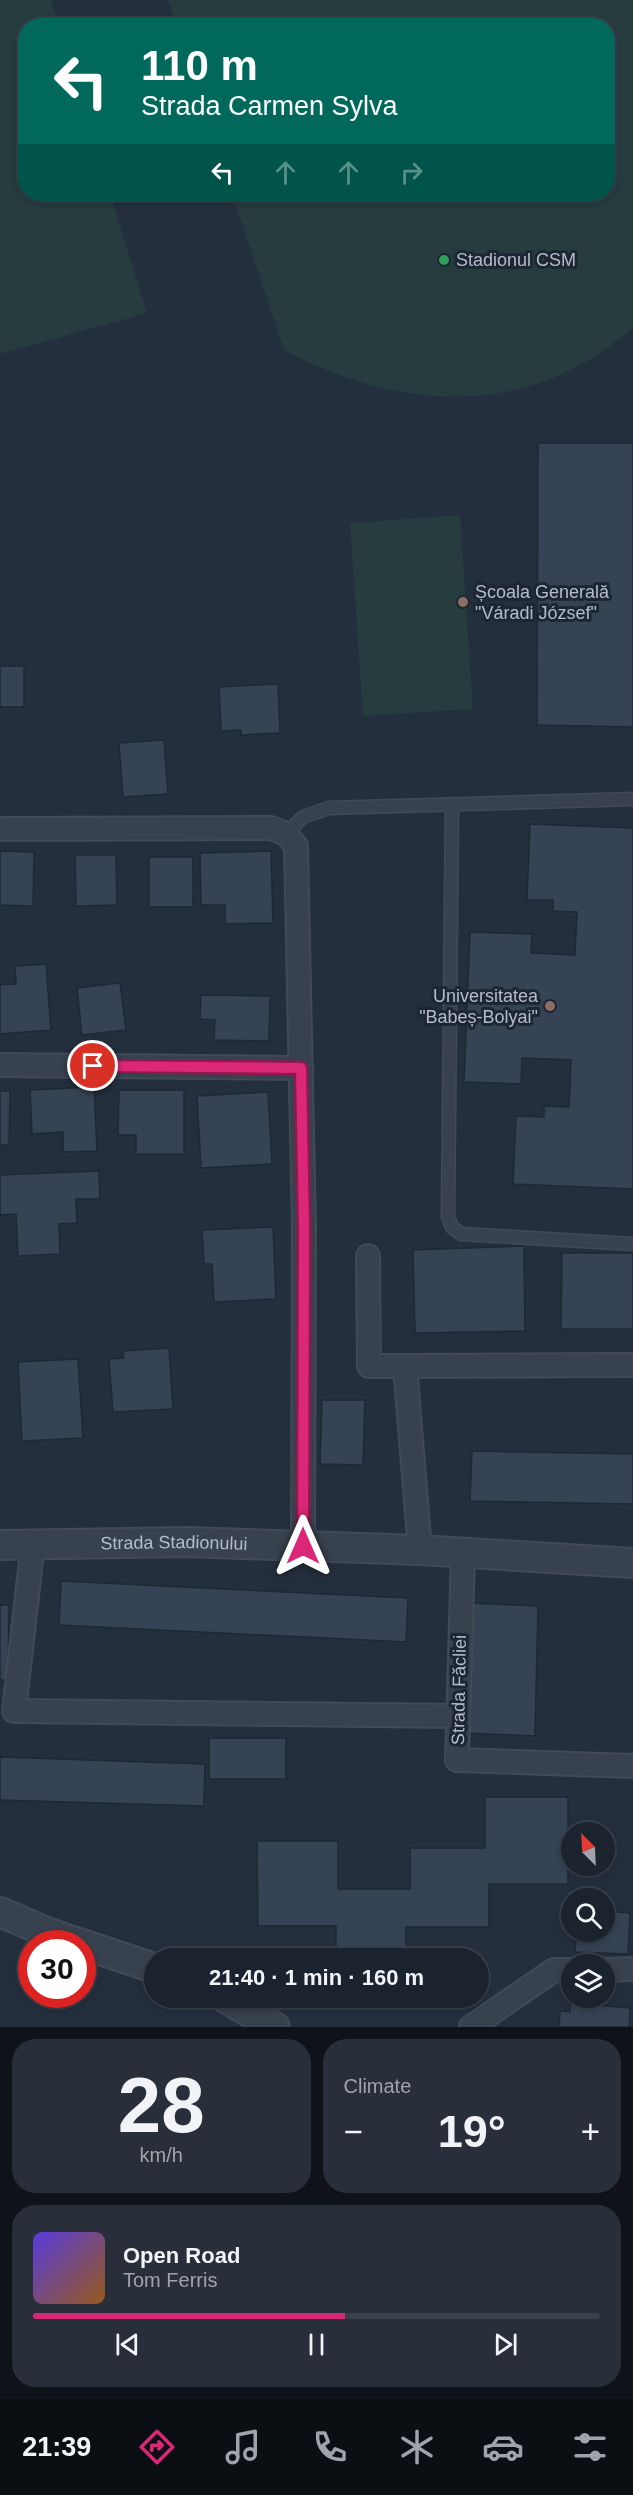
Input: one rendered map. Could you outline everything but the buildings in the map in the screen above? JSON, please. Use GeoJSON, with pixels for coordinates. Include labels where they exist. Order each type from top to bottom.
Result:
{"type":"FeatureCollection","features":[{"type":"Feature","properties":{"kind":"street"},"geometry":{"type":"LineString","coordinates":[[0,829],[271,828],[286,834],[296,846],[304,1228],[303,1546]]}},
{"type":"Feature","properties":{"kind":"street"},"geometry":{"type":"LineString","coordinates":[[0,1065],[301,1068]]}},
{"type":"Feature","properties":{"kind":"street"},"geometry":{"type":"LineString","coordinates":[[368,1256],[369,1366],[633,1365]]}},
{"type":"Feature","properties":{"kind":"street"},"geometry":{"type":"LineString","coordinates":[[405,1366],[420,1550]]}},
{"type":"Feature","properties":{"kind":"street","name":"Strada Stadionului"},"geometry":{"type":"LineString","coordinates":[[0,1545],[187,1542],[420,1550],[633,1563]]}},
{"type":"Feature","properties":{"kind":"street"},"geometry":{"type":"LineString","coordinates":[[33,1543],[14,1711],[457,1716]]}},
{"type":"Feature","properties":{"kind":"street","name":"Strada Făcliei"},"geometry":{"type":"LineString","coordinates":[[463,1553],[457,1760],[633,1766]]}},
{"type":"Feature","properties":{"kind":"street"},"geometry":{"type":"LineString","coordinates":[[0,1912],[40,1930]]}},
{"type":"Feature","properties":{"kind":"street"},"geometry":{"type":"LineString","coordinates":[[96,1949],[144,1965]]}},
{"type":"Feature","properties":{"kind":"street"},"geometry":{"type":"LineString","coordinates":[[615,1970],[633,1969]]}},
{"type":"Feature","properties":{"kind":"street"},"geometry":{"type":"LineString","coordinates":[[471,2027],[555,1970],[561,1970]]}},
{"type":"Feature","properties":{"kind":"street"},"geometry":{"type":"LineString","coordinates":[[242,2008],[275,2027]]}},
{"type":"Feature","properties":{"kind":"lane"},"geometry":{"type":"LineString","coordinates":[[286,834],[303,818],[329,808],[633,799]]}},
{"type":"Feature","properties":{"kind":"lane"},"geometry":{"type":"LineString","coordinates":[[452,804],[448,1216],[452,1227],[461,1234],[633,1244]]}},
{"type":"Feature","properties":{"kind":"green space"},"geometry":{"type":"Polygon","coordinates":[[[0,0],[51,0],[57,18],[18,18],[18,201],[112,201],[147,313],[0,354],[0,0]]]}},
{"type":"Feature","properties":{"kind":"green space","name":"Stadionul CSM"},"geometry":{"type":"Polygon","coordinates":[[[168,0],[633,0],[633,327],[593,357],[551,379],[508,391],[464,397],[419,394],[373,386],[328,371],[284,350],[234,201],[615,201],[615,18],[174,18],[168,0]]]}},
{"type":"Feature","properties":{"kind":"green space"},"geometry":{"type":"Polygon","coordinates":[[[460,515],[473,709],[363,716],[350,523],[460,515]]]}},
{"type":"Feature","properties":{"kind":"place","name":"Stadionul CSM"},"geometry":{"type":"Point","coordinates":[444,260]}},
{"type":"Feature","properties":{"kind":"place","name":"Școala Generală \"Váradi József\""},"geometry":{"type":"Point","coordinates":[463,602]}},
{"type":"Feature","properties":{"kind":"place","name":"Universitatea \"Babeș-Bolyai\""},"geometry":{"type":"Point","coordinates":[550,1006]}},
{"type":"Feature","properties":{"kind":"route"},"geometry":{"type":"LineString","coordinates":[[93,1066],[301,1068],[304,1228],[303,1546]]}}]}
